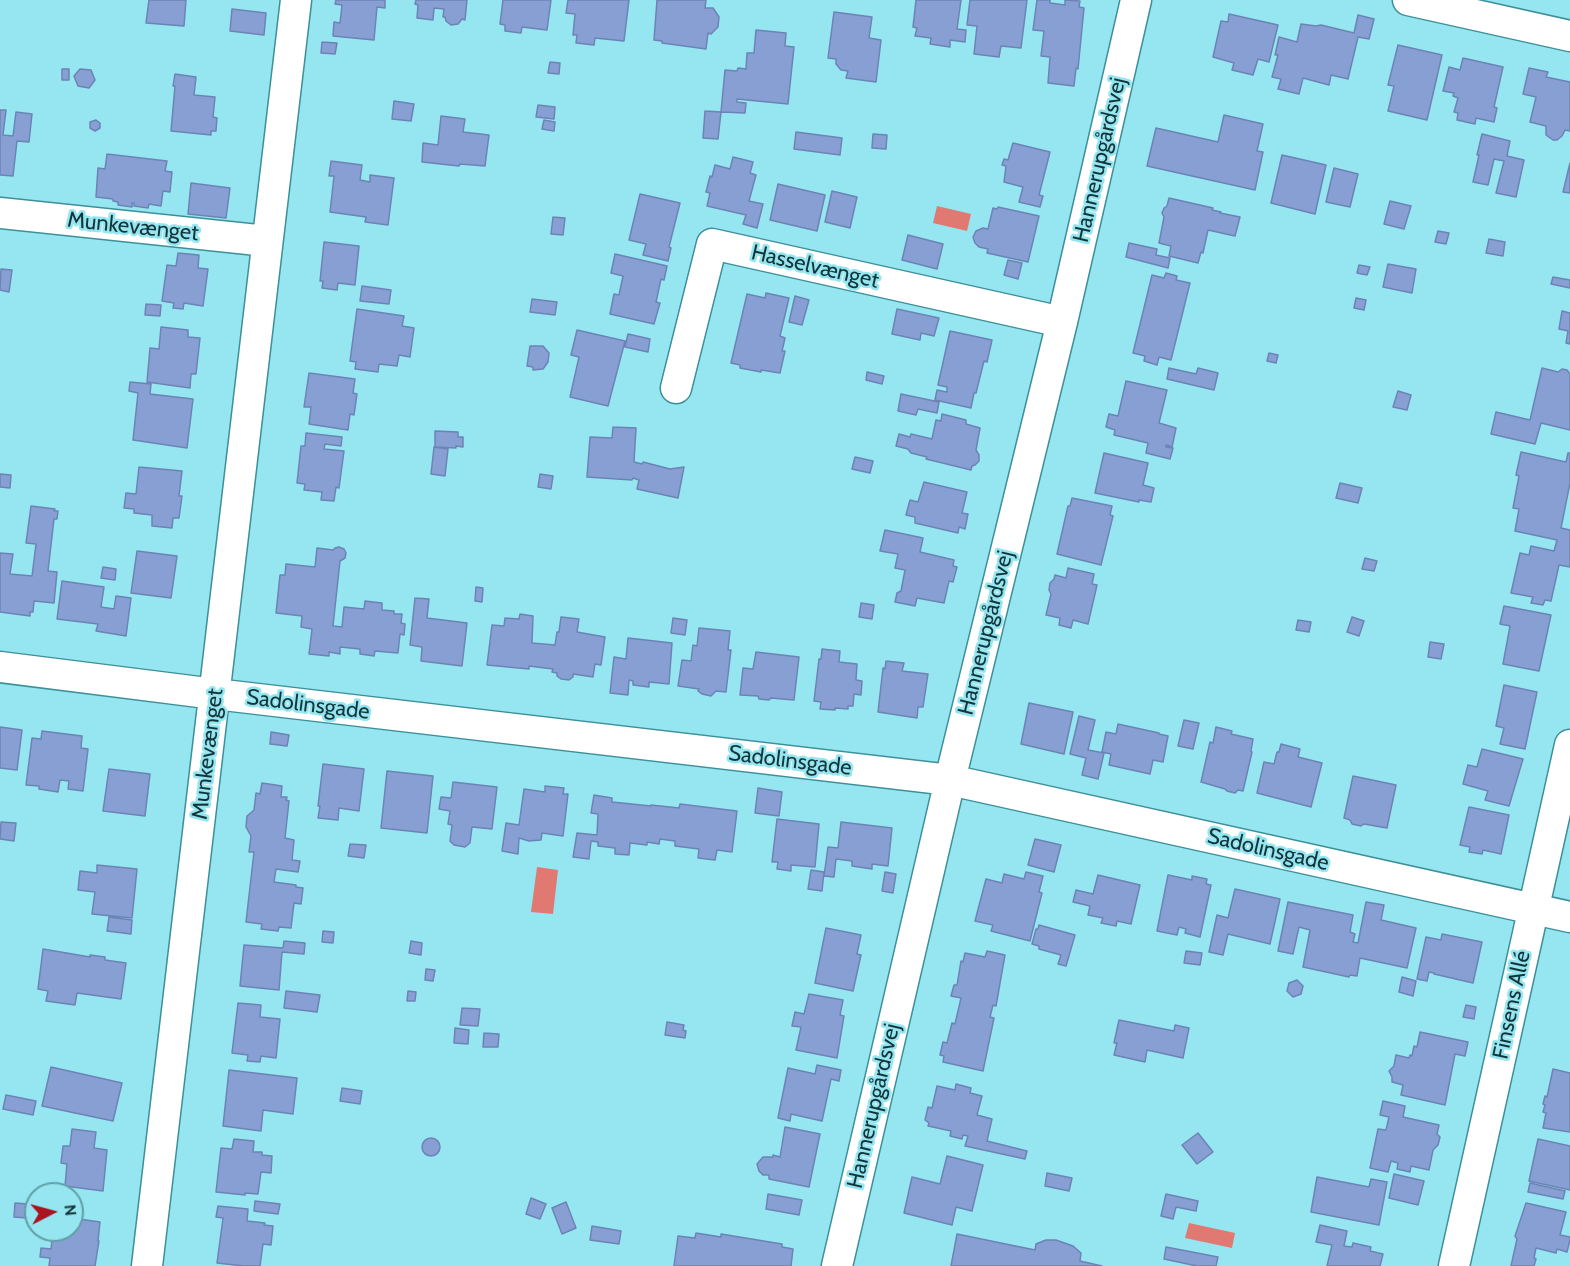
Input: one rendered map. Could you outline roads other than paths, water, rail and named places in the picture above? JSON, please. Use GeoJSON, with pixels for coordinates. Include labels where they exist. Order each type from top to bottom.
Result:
{"type":"FeatureCollection","features":[{"type":"Feature","properties":{"kind":"street","name":"Munkevænget"},"geometry":{"type":"LineString","coordinates":[[147,1266],[296,0]]}},
{"type":"Feature","properties":{"kind":"street","name":"Hannerupgårdsvej"},"geometry":{"type":"LineString","coordinates":[[837,1266],[950,780],[1062,322],[1136,0]]}},
{"type":"Feature","properties":{"kind":"street"},"geometry":{"type":"LineString","coordinates":[[1408,0],[1570,36]]}},
{"type":"Feature","properties":{"kind":"street","name":"Munkevænget"},"geometry":{"type":"LineString","coordinates":[[0,213],[267,241]]}},
{"type":"Feature","properties":{"kind":"street","name":"Hasselvænget"},"geometry":{"type":"LineString","coordinates":[[676,388],[712,244],[1062,322]]}},
{"type":"Feature","properties":{"kind":"street","name":"Sadolinsgade"},"geometry":{"type":"LineString","coordinates":[[0,668],[950,780],[1570,917]]}},
{"type":"Feature","properties":{"kind":"street","name":"Finsens Allé"},"geometry":{"type":"LineString","coordinates":[[1454,1266],[1570,745]]}}]}
